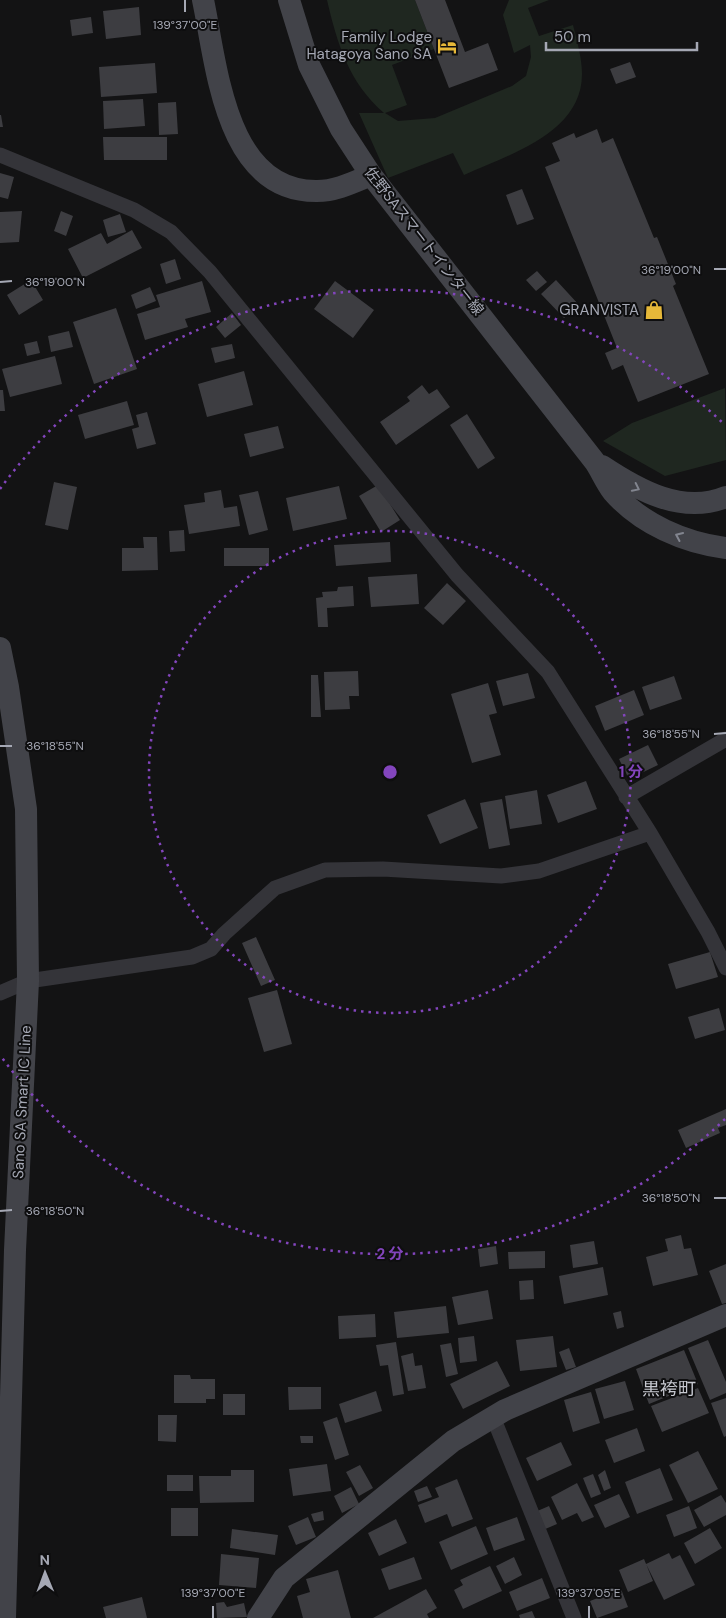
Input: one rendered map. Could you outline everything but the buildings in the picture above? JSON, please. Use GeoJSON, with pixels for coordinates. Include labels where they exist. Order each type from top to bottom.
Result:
{"type":"FeatureCollection","features":[{"type":"Feature","properties":{"kind":"main road"},"geometry":{"type":"LineString","coordinates":[[203,0],[230,119],[250,159],[280,184],[296,189],[317,191],[342,187],[371,175]]}},
{"type":"Feature","properties":{"kind":"main road","name":"佐野SAスマートインター線"},"geometry":{"type":"LineString","coordinates":[[289,0],[309,64],[341,129],[371,175],[595,462],[613,491],[641,517],[700,545],[726,548]]}},
{"type":"Feature","properties":{"kind":"main road","name":"佐野SAスマートインター線"},"geometry":{"type":"LineString","coordinates":[[595,462],[647,493],[681,503],[716,501],[726,497]]}},
{"type":"Feature","properties":{"kind":"main road","name":"Sano SA Smart IC Line"},"geometry":{"type":"LineString","coordinates":[[0,648],[8,687],[26,809],[28,981],[15,1250],[5,1618]]}},
{"type":"Feature","properties":{"kind":"main road"},"geometry":{"type":"LineString","coordinates":[[258,1618],[284,1578],[453,1441],[505,1410],[726,1315]]}},
{"type":"Feature","properties":{"kind":"street"},"geometry":{"type":"LineString","coordinates":[[0,156],[134,210],[171,232],[210,272],[457,575],[548,672],[650,833],[708,932],[726,968]]}},
{"type":"Feature","properties":{"kind":"street"},"geometry":{"type":"LineString","coordinates":[[626,797],[726,739]]}},
{"type":"Feature","properties":{"kind":"street"},"geometry":{"type":"LineString","coordinates":[[0,993],[28,981],[192,957],[212,949],[224,934],[275,888],[325,870],[383,869],[501,876],[539,871],[650,833]]}},
{"type":"Feature","properties":{"kind":"street"},"geometry":{"type":"LineString","coordinates":[[493,1417],[574,1618]]}},
{"type":"Feature","properties":{"kind":"shaded area"},"geometry":{"type":"Polygon","coordinates":[[[327,0],[415,0],[434,49],[392,65],[407,105],[385,113],[398,121],[435,118],[512,86],[526,76],[531,57],[530,45],[514,53],[503,15],[509,0],[549,0],[528,8],[539,36],[573,25],[582,68],[579,95],[570,112],[556,127],[539,140],[501,159],[464,175],[453,153],[388,178],[359,113],[384,113],[362,89],[353,75],[340,47],[327,0]]]}},
{"type":"Feature","properties":{"kind":"shaded area"},"geometry":{"type":"Polygon","coordinates":[[[725,388],[726,460],[665,476],[603,441],[632,423],[725,388]]]}},
{"type":"Feature","properties":{"kind":"place","name":"Family Lodge Hatagoya Sano SA"},"geometry":{"type":"Point","coordinates":[447,46]}},
{"type":"Feature","properties":{"kind":"place","name":"GRANVISTA"},"geometry":{"type":"Point","coordinates":[654,310]}},
{"type":"Feature","properties":{"kind":"district","name":"黒袴町"},"geometry":{"type":"Point","coordinates":[669,1389]}}]}
